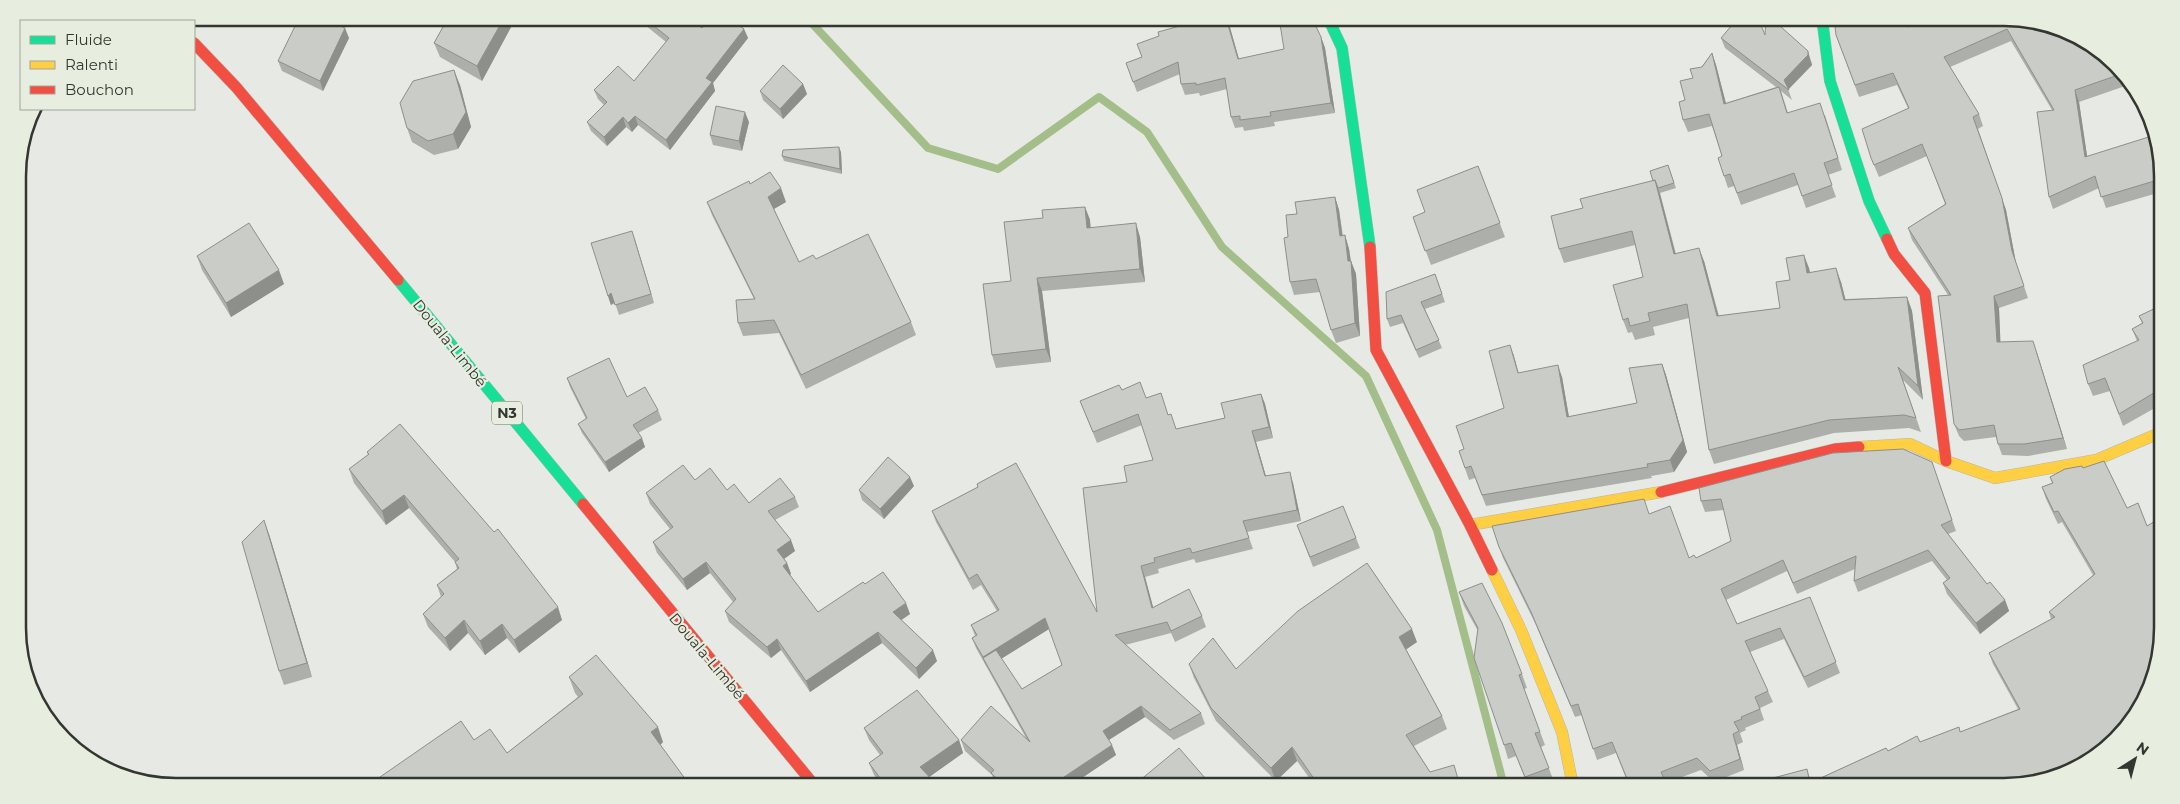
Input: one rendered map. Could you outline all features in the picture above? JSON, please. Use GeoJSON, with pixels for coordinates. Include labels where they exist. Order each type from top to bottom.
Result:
{"type":"FeatureCollection","features":[{"type":"Feature","properties":{"kind":"main road"},"geometry":{"type":"LineString","coordinates":[[1332,26],[1342,48],[1370,247],[1376,350],[1470,525],[1521,630],[1562,732],[1571,777]]}},
{"type":"Feature","properties":{"kind":"main road"},"geometry":{"type":"LineString","coordinates":[[1823,26],[1830,81],[1869,201],[1894,254],[1925,293],[1946,461]]}},
{"type":"Feature","properties":{"kind":"main road","name":"Douala-Limbé"},"geometry":{"type":"LineString","coordinates":[[195,43],[236,87],[377,255],[808,778]]}},
{"type":"Feature","properties":{"kind":"main road"},"geometry":{"type":"LineString","coordinates":[[1470,525],[1675,490],[1835,449],[1910,444],[1946,461],[1995,478],[2096,460],[2154,435]]}},
{"type":"Feature","properties":{"kind":"building"},"geometry":{"type":"Polygon","coordinates":[[[1178,26],[1228,26],[1238,59],[1284,49],[1280,26],[1316,26],[1321,37],[1331,103],[1270,112],[1271,116],[1240,120],[1240,116],[1231,117],[1225,78],[1196,85],[1196,83],[1181,84],[1178,62],[1133,82],[1126,63],[1142,57],[1137,44],[1159,36],[1158,32],[1178,26]]]}},
{"type":"Feature","properties":{"kind":"building"},"geometry":{"type":"Polygon","coordinates":[[[1731,26],[1761,26],[1765,35],[1766,26],[1780,26],[1808,51],[1808,55],[1784,80],[1789,90],[1721,38],[1731,26]]]}},
{"type":"Feature","properties":{"kind":"building"},"geometry":{"type":"Polygon","coordinates":[[[1835,26],[2003,26],[2033,29],[2052,34],[2079,46],[2095,57],[2115,76],[2075,90],[2085,157],[2149,137],[2154,181],[2101,197],[2095,176],[2049,197],[2037,112],[2054,110],[2007,29],[1944,57],[1979,114],[1973,117],[2002,198],[2012,251],[2024,286],[1994,296],[1997,342],[2033,341],[2063,438],[2024,444],[1998,444],[1994,425],[1959,430],[1954,424],[1938,296],[1951,295],[1908,228],[1946,204],[1922,144],[1874,165],[1862,129],[1909,108],[1893,73],[1855,85],[1836,35],[1835,26]]]}},
{"type":"Feature","properties":{"kind":"building"},"geometry":{"type":"Polygon","coordinates":[[[295,27],[345,28],[320,81],[278,61],[295,27]]]}},
{"type":"Feature","properties":{"kind":"building"},"geometry":{"type":"Polygon","coordinates":[[[443,27],[499,27],[477,66],[434,43],[443,27]]]}},
{"type":"Feature","properties":{"kind":"building"},"geometry":{"type":"Polygon","coordinates":[[[655,27],[741,27],[744,29],[706,78],[712,82],[666,140],[635,116],[628,123],[623,117],[604,137],[587,122],[607,102],[594,90],[618,66],[634,81],[669,38],[655,27]]]}},
{"type":"Feature","properties":{"kind":"building"},"geometry":{"type":"Polygon","coordinates":[[[1712,53],[1724,104],[1779,87],[1787,113],[1820,103],[1838,158],[1824,163],[1832,185],[1802,196],[1794,173],[1737,193],[1730,174],[1724,176],[1718,158],[1722,156],[1709,114],[1683,120],[1679,102],[1685,100],[1680,81],[1693,78],[1690,69],[1702,67],[1712,53]]]}},
{"type":"Feature","properties":{"kind":"building"},"geometry":{"type":"Polygon","coordinates":[[[783,65],[803,84],[780,109],[760,91],[783,65]]]}},
{"type":"Feature","properties":{"kind":"building"},"geometry":{"type":"Polygon","coordinates":[[[454,70],[466,112],[453,134],[428,141],[407,128],[400,103],[413,81],[454,70]]]}},
{"type":"Feature","properties":{"kind":"building"},"geometry":{"type":"Polygon","coordinates":[[[716,106],[745,112],[739,141],[710,135],[716,106]]]}},
{"type":"Feature","properties":{"kind":"building"},"geometry":{"type":"Polygon","coordinates":[[[839,147],[840,169],[782,156],[783,150],[839,147]]]}},
{"type":"Feature","properties":{"kind":"building"},"geometry":{"type":"Polygon","coordinates":[[[1668,165],[1674,183],[1658,188],[1655,180],[1653,181],[1650,171],[1668,165]]]}},
{"type":"Feature","properties":{"kind":"building"},"geometry":{"type":"Polygon","coordinates":[[[1478,166],[1500,223],[1425,251],[1413,217],[1425,212],[1417,190],[1478,166]]]}},
{"type":"Feature","properties":{"kind":"building"},"geometry":{"type":"Polygon","coordinates":[[[770,172],[781,188],[768,197],[799,262],[813,255],[816,259],[868,234],[911,322],[801,375],[774,320],[738,323],[736,300],[755,299],[707,202],[749,181],[750,184],[770,172]]]}},
{"type":"Feature","properties":{"kind":"building"},"geometry":{"type":"Polygon","coordinates":[[[1655,180],[1674,254],[1699,248],[1717,316],[1780,308],[1776,282],[1790,280],[1786,258],[1804,255],[1807,273],[1836,268],[1844,300],[1907,297],[1918,386],[1898,367],[1916,418],[1904,415],[1829,420],[1709,450],[1687,304],[1648,313],[1650,321],[1630,326],[1628,318],[1623,320],[1613,285],[1643,277],[1632,231],[1559,249],[1551,216],[1583,208],[1580,199],[1655,180]]]}},
{"type":"Feature","properties":{"kind":"building"},"geometry":{"type":"Polygon","coordinates":[[[1335,197],[1340,236],[1345,235],[1348,261],[1351,261],[1355,323],[1331,330],[1316,279],[1290,282],[1284,238],[1288,237],[1286,215],[1297,214],[1295,202],[1335,197]]]}},
{"type":"Feature","properties":{"kind":"building"},"geometry":{"type":"Polygon","coordinates":[[[1085,207],[1087,228],[1136,223],[1140,269],[1037,278],[1046,349],[992,355],[983,284],[1011,281],[1004,222],[1043,218],[1042,210],[1085,207]]]}},
{"type":"Feature","properties":{"kind":"building"},"geometry":{"type":"Polygon","coordinates":[[[249,223],[279,270],[226,303],[197,256],[249,223]]]}},
{"type":"Feature","properties":{"kind":"building"},"geometry":{"type":"Polygon","coordinates":[[[632,231],[651,294],[615,305],[611,293],[608,296],[591,243],[632,231]]]}},
{"type":"Feature","properties":{"kind":"building"},"geometry":{"type":"Polygon","coordinates":[[[1435,274],[1442,294],[1421,302],[1439,340],[1416,350],[1401,315],[1387,319],[1386,292],[1435,274]]]}},
{"type":"Feature","properties":{"kind":"building"},"geometry":{"type":"Polygon","coordinates":[[[2154,309],[2154,393],[2119,414],[2105,378],[2088,384],[2083,365],[2139,340],[2132,329],[2143,323],[2139,316],[2154,309]]]}},
{"type":"Feature","properties":{"kind":"building"},"geometry":{"type":"Polygon","coordinates":[[[1510,345],[1518,373],[1558,365],[1567,417],[1637,403],[1629,368],[1662,364],[1683,440],[1670,460],[1647,464],[1648,467],[1482,495],[1471,466],[1465,468],[1459,451],[1464,449],[1456,426],[1504,408],[1489,351],[1510,345]]]}},
{"type":"Feature","properties":{"kind":"building"},"geometry":{"type":"Polygon","coordinates":[[[609,358],[627,397],[645,387],[658,410],[633,425],[642,438],[605,462],[578,424],[587,418],[567,378],[609,358]]]}},
{"type":"Feature","properties":{"kind":"building"},"geometry":{"type":"Polygon","coordinates":[[[1140,382],[1146,398],[1161,393],[1168,415],[1171,414],[1176,429],[1225,418],[1221,403],[1261,394],[1269,427],[1252,431],[1265,476],[1290,472],[1297,510],[1243,521],[1249,538],[1192,553],[1190,548],[1154,558],[1155,562],[1141,566],[1152,608],[1189,589],[1202,616],[1171,631],[1167,622],[1115,635],[1201,713],[1170,730],[1141,706],[1103,731],[1112,745],[1063,778],[996,778],[991,773],[994,770],[961,740],[991,706],[1030,742],[983,658],[996,650],[1022,689],[1062,665],[1045,618],[983,657],[972,638],[977,635],[971,625],[999,610],[977,574],[969,579],[932,511],[978,487],[977,484],[1016,463],[1097,612],[1083,488],[1127,482],[1124,466],[1153,460],[1138,414],[1093,432],[1080,401],[1119,385],[1122,390],[1140,382]]]}},
{"type":"Feature","properties":{"kind":"building"},"geometry":{"type":"Polygon","coordinates":[[[400,424],[494,532],[498,529],[558,607],[514,640],[502,624],[480,641],[464,620],[445,638],[423,614],[444,594],[437,585],[459,568],[455,562],[459,559],[404,495],[382,511],[349,469],[369,454],[367,452],[400,424]]]}},
{"type":"Feature","properties":{"kind":"building"},"geometry":{"type":"Polygon","coordinates":[[[1903,449],[1932,462],[1952,520],[1941,525],[1987,584],[1990,582],[2005,600],[1976,623],[1943,583],[1950,578],[1928,550],[1854,581],[1856,556],[1793,583],[1783,560],[1721,589],[1737,624],[1810,597],[1836,662],[1804,677],[1780,628],[1745,641],[1768,691],[1755,697],[1760,709],[1734,722],[1739,731],[1733,734],[1740,759],[1710,771],[1697,758],[1661,772],[1663,777],[1626,777],[1612,742],[1593,749],[1578,704],[1571,706],[1531,612],[1499,547],[1492,526],[1644,499],[1649,514],[1670,506],[1689,558],[1694,555],[1696,558],[1731,541],[1721,499],[1701,501],[1699,488],[1833,453],[1903,449]]]}},
{"type":"Feature","properties":{"kind":"building"},"geometry":{"type":"Polygon","coordinates":[[[888,457],[910,477],[880,509],[859,490],[888,457]]]}},
{"type":"Feature","properties":{"kind":"building"},"geometry":{"type":"Polygon","coordinates":[[[2104,461],[2127,508],[2138,503],[2147,526],[2154,522],[2154,627],[2151,657],[2146,676],[2138,694],[2123,719],[2110,734],[2087,752],[2052,770],[2033,775],[2013,777],[1823,777],[1886,748],[1888,751],[1917,736],[1920,742],[1959,727],[1960,732],[2020,709],[1989,653],[2055,617],[2049,612],[2095,574],[2058,511],[2054,512],[2042,487],[2053,483],[2050,477],[2065,469],[2082,466],[2083,468],[2104,461]]]}},
{"type":"Feature","properties":{"kind":"building"},"geometry":{"type":"Polygon","coordinates":[[[683,465],[695,480],[710,468],[727,490],[734,484],[749,503],[780,478],[795,497],[768,511],[791,540],[777,550],[787,563],[783,566],[818,612],[863,582],[865,584],[883,572],[906,603],[893,612],[933,650],[916,668],[878,632],[806,681],[777,639],[767,647],[725,611],[736,599],[706,562],[683,579],[653,542],[673,527],[646,493],[683,465]]]}},
{"type":"Feature","properties":{"kind":"building"},"geometry":{"type":"Polygon","coordinates":[[[1343,506],[1356,538],[1310,557],[1297,525],[1343,506]]]}},
{"type":"Feature","properties":{"kind":"building"},"geometry":{"type":"Polygon","coordinates":[[[264,520],[307,663],[279,671],[242,542],[264,520]]]}},
{"type":"Feature","properties":{"kind":"building"},"geometry":{"type":"Polygon","coordinates":[[[1367,563],[1412,629],[1399,637],[1442,716],[1406,735],[1430,772],[1454,765],[1458,777],[1313,777],[1292,747],[1271,768],[1211,708],[1189,664],[1213,638],[1236,669],[1298,611],[1367,563]]]}},
{"type":"Feature","properties":{"kind":"building"},"geometry":{"type":"Polygon","coordinates":[[[1482,583],[1502,623],[1522,674],[1519,675],[1540,732],[1535,733],[1549,768],[1525,777],[1511,743],[1504,745],[1474,658],[1478,628],[1459,592],[1482,583]]]}},
{"type":"Feature","properties":{"kind":"building"},"geometry":{"type":"Polygon","coordinates":[[[596,655],[658,727],[651,732],[684,778],[379,778],[461,721],[474,740],[490,729],[507,753],[583,694],[569,677],[596,655]]]}},
{"type":"Feature","properties":{"kind":"building"},"geometry":{"type":"Polygon","coordinates":[[[917,690],[959,740],[920,767],[930,778],[880,778],[869,763],[883,753],[864,728],[917,690]]]}},
{"type":"Feature","properties":{"kind":"building"},"geometry":{"type":"Polygon","coordinates":[[[1179,748],[1205,777],[1143,777],[1179,748]]]}},
{"type":"Feature","properties":{"kind":"building"},"geometry":{"type":"Polygon","coordinates":[[[1807,769],[1809,777],[1776,777],[1807,769]]]}},
{"type":"Feature","properties":{"kind":"waterway"},"geometry":{"type":"LineString","coordinates":[[815,27],[928,148],[998,169],[1099,97],[1147,132],[1222,247],[1366,376],[1437,530],[1502,777]]}},
{"type":"Feature","properties":{"kind":"traffic: fast"},"geometry":{"type":"LineString","coordinates":[[1332,26],[1342,48],[1370,247]]}},
{"type":"Feature","properties":{"kind":"traffic: fast"},"geometry":{"type":"LineString","coordinates":[[1823,26],[1830,81],[1869,201],[1887,239]]}},
{"type":"Feature","properties":{"kind":"traffic: fast"},"geometry":{"type":"LineString","coordinates":[[398,280],[583,504]]}},
{"type":"Feature","properties":{"kind":"traffic: slow"},"geometry":{"type":"LineString","coordinates":[[1859,447],[1910,444],[1946,461],[1995,478],[2096,460],[2154,435]]}},
{"type":"Feature","properties":{"kind":"traffic: slow"},"geometry":{"type":"LineString","coordinates":[[1470,525],[1661,492]]}},
{"type":"Feature","properties":{"kind":"traffic: slow"},"geometry":{"type":"LineString","coordinates":[[1492,570],[1521,630],[1562,732],[1571,777]]}},
{"type":"Feature","properties":{"kind":"traffic: jam"},"geometry":{"type":"LineString","coordinates":[[195,44],[236,87],[398,280]]}},
{"type":"Feature","properties":{"kind":"traffic: jam"},"geometry":{"type":"LineString","coordinates":[[1887,239],[1894,254],[1925,293],[1946,461]]}},
{"type":"Feature","properties":{"kind":"traffic: jam"},"geometry":{"type":"LineString","coordinates":[[1370,247],[1376,350],[1470,525],[1492,570]]}},
{"type":"Feature","properties":{"kind":"traffic: jam"},"geometry":{"type":"LineString","coordinates":[[1661,492],[1835,449],[1859,447]]}},
{"type":"Feature","properties":{"kind":"traffic: jam"},"geometry":{"type":"LineString","coordinates":[[583,504],[808,778]]}}]}
